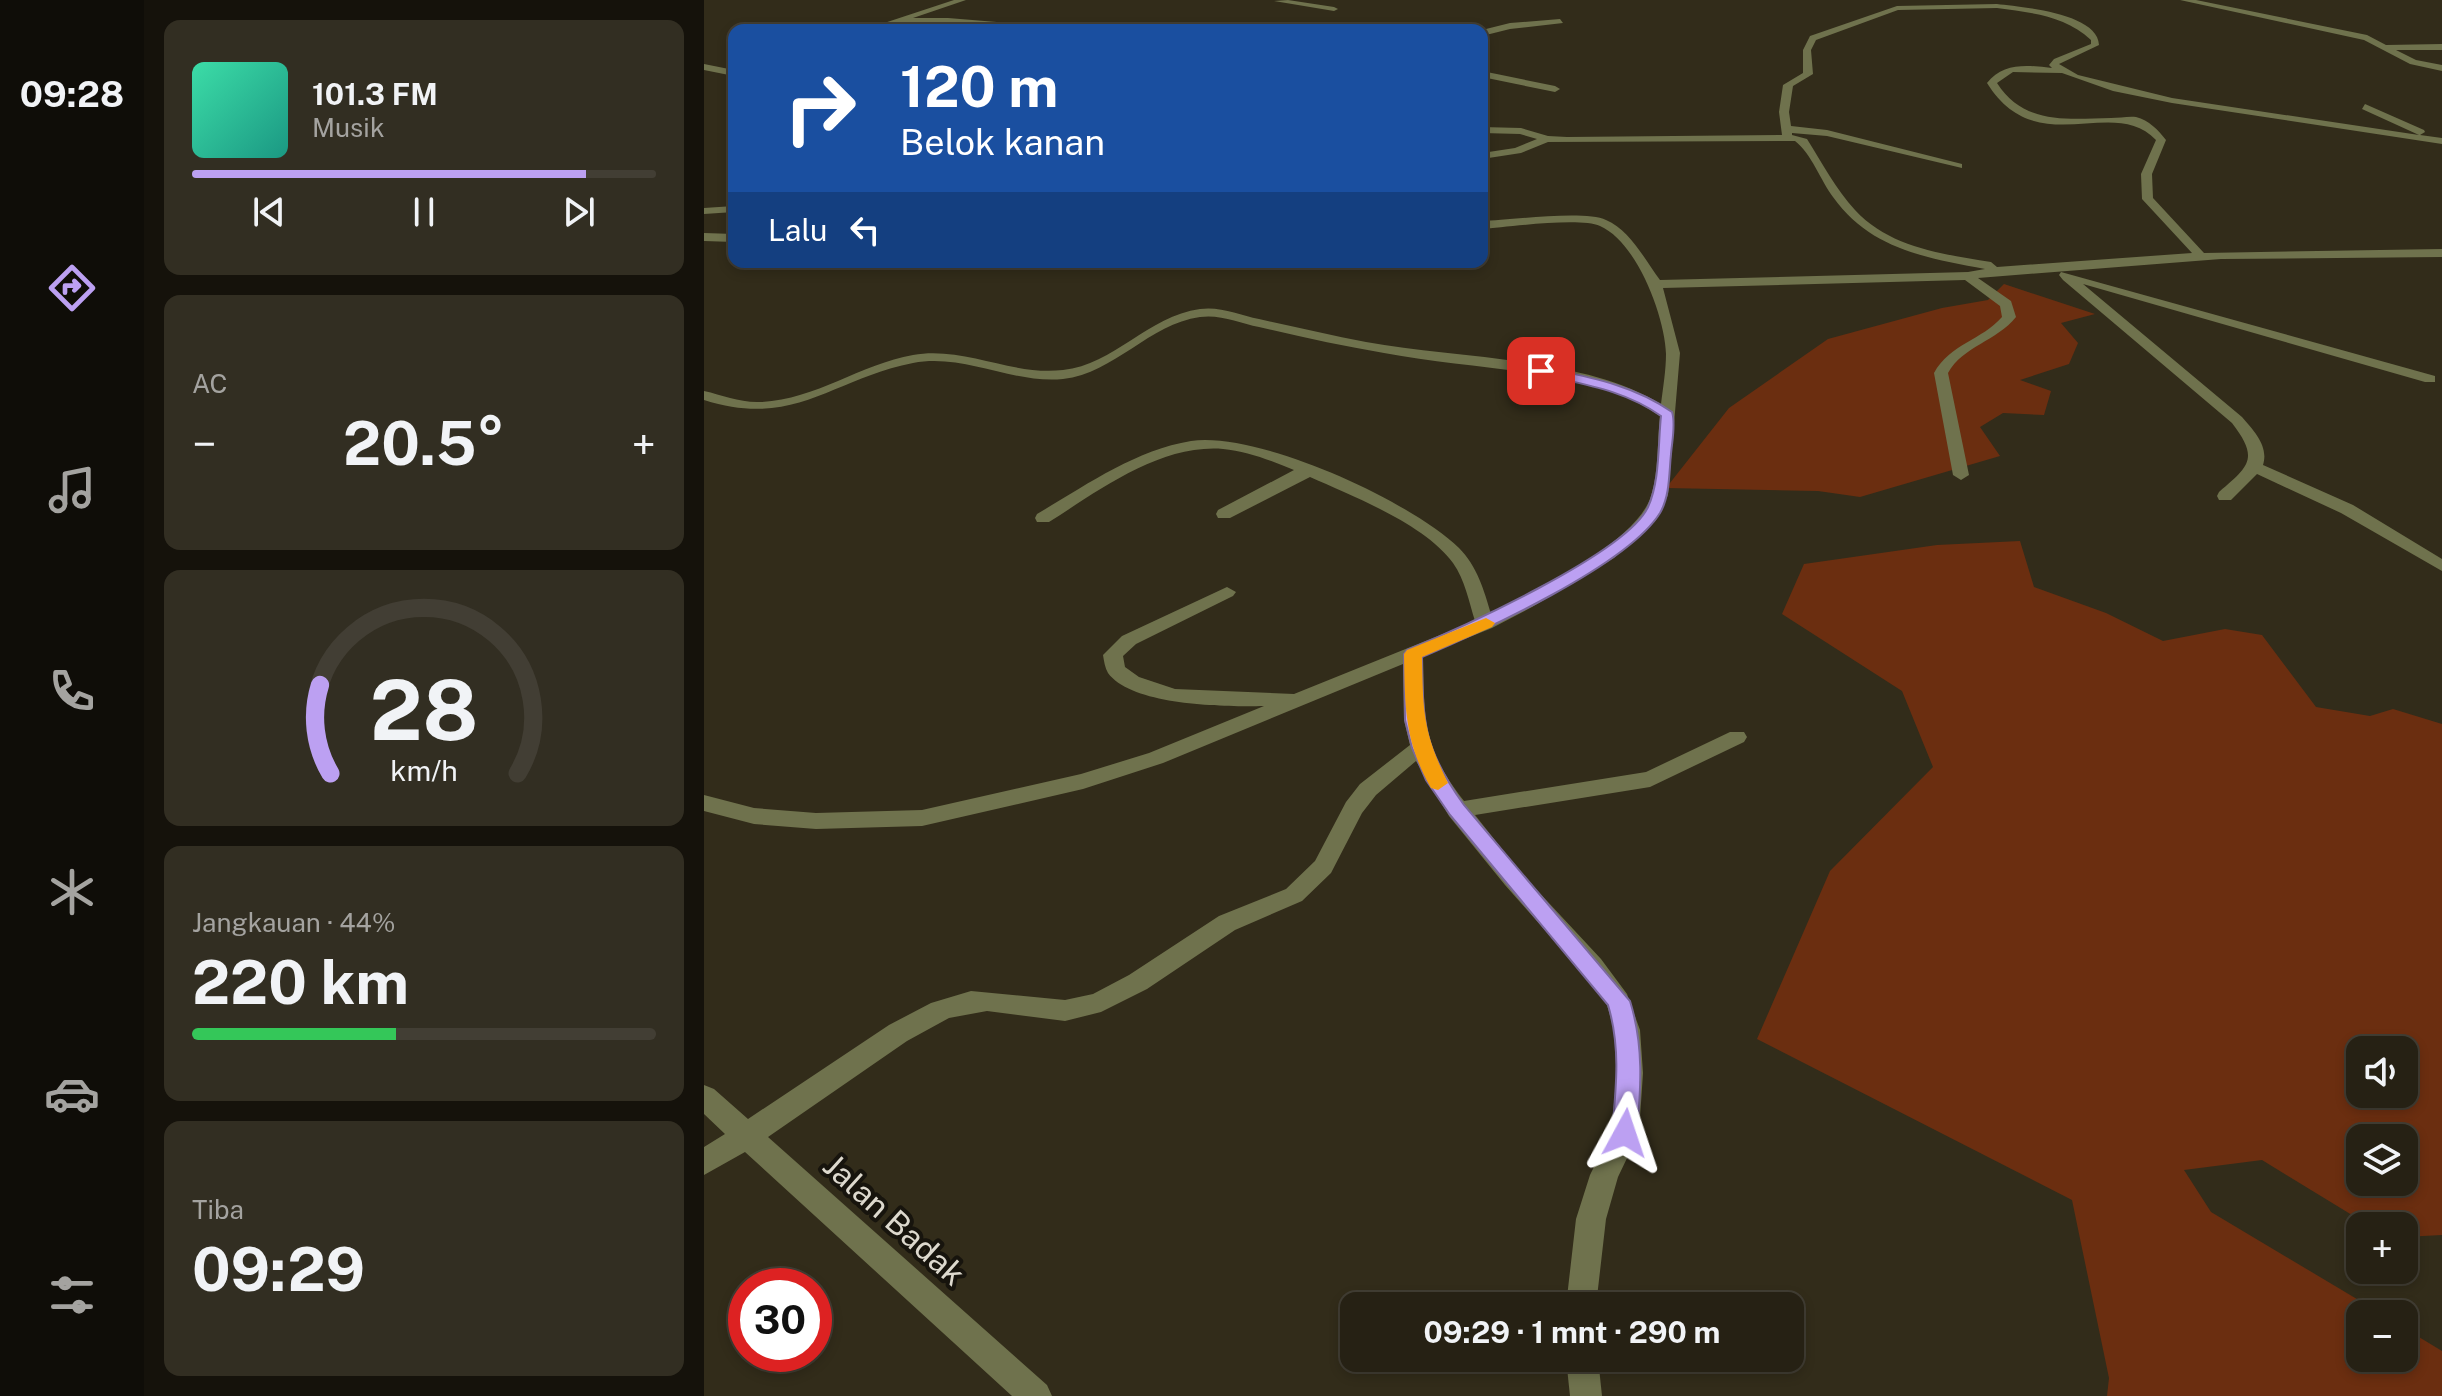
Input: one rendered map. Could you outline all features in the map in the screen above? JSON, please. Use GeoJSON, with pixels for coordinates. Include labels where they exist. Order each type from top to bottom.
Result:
{"type":"FeatureCollection","features":[{"type":"Feature","properties":{"kind":"street"},"geometry":{"type":"LineString","coordinates":[[885,24],[962,0]]}},
{"type":"Feature","properties":{"kind":"street"},"geometry":{"type":"LineString","coordinates":[[1272,0],[1334,9]]}},
{"type":"Feature","properties":{"kind":"street"},"geometry":{"type":"LineString","coordinates":[[1278,1],[1286,0]]}},
{"type":"Feature","properties":{"kind":"street"},"geometry":{"type":"LineString","coordinates":[[2184,0],[2359,36],[2413,62],[2442,68]]}},
{"type":"Feature","properties":{"kind":"street"},"geometry":{"type":"LineString","coordinates":[[1787,133],[1784,112],[1788,85],[1804,78],[1809,71],[1809,40],[1886,10],[1997,6],[2050,13],[2082,27],[2096,42],[2088,50],[2057,61],[2054,67],[2106,86],[2178,102],[2442,141]]}},
{"type":"Feature","properties":{"kind":"street"},"geometry":{"type":"LineString","coordinates":[[894,21],[948,20],[1006,24]]}},
{"type":"Feature","properties":{"kind":"street"},"geometry":{"type":"LineString","coordinates":[[1488,32],[1560,21]]}},
{"type":"Feature","properties":{"kind":"street"},"geometry":{"type":"LineString","coordinates":[[2387,47],[2442,47]]}},
{"type":"Feature","properties":{"kind":"street"},"geometry":{"type":"LineString","coordinates":[[704,67],[728,72]]}},
{"type":"Feature","properties":{"kind":"street"},"geometry":{"type":"LineString","coordinates":[[2060,71],[2009,70],[1996,76],[1992,83],[1999,94],[2024,115],[2042,121],[2135,120],[2143,123],[2161,140],[2152,154],[2144,189],[2148,199],[2200,255]]}},
{"type":"Feature","properties":{"kind":"street"},"geometry":{"type":"LineString","coordinates":[[1488,75],[1555,89]]}},
{"type":"Feature","properties":{"kind":"street"},"geometry":{"type":"LineString","coordinates":[[2365,107],[2442,141]]}},
{"type":"Feature","properties":{"kind":"street"},"geometry":{"type":"LineString","coordinates":[[1488,130],[1521,131],[1547,139],[1699,140],[1827,133],[1958,166]]}},
{"type":"Feature","properties":{"kind":"street"},"geometry":{"type":"LineString","coordinates":[[1787,133],[1803,141],[1851,213],[1874,232],[1934,254],[1999,268],[2062,271],[2200,255],[2347,251],[2442,253]]}},
{"type":"Feature","properties":{"kind":"street"},"geometry":{"type":"LineString","coordinates":[[1488,155],[1517,151],[1547,139]]}},
{"type":"Feature","properties":{"kind":"street"},"geometry":{"type":"LineString","coordinates":[[704,211],[728,209]]}},
{"type":"Feature","properties":{"kind":"street"},"geometry":{"type":"LineString","coordinates":[[704,803],[754,816],[816,821],[922,818],[1083,781],[1156,758],[1302,701],[1485,624],[1608,554],[1642,527],[1654,511],[1660,495],[1673,353],[1656,284],[1621,236],[1602,222],[1576,220],[1488,225]]}},
{"type":"Feature","properties":{"kind":"street"},"geometry":{"type":"LineString","coordinates":[[704,237],[728,238]]}},
{"type":"Feature","properties":{"kind":"street"},"geometry":{"type":"LineString","coordinates":[[1656,284],[1968,276],[1999,268]]}},
{"type":"Feature","properties":{"kind":"street"},"geometry":{"type":"LineString","coordinates":[[2062,271],[2430,379]]}},
{"type":"Feature","properties":{"kind":"street"},"geometry":{"type":"LineString","coordinates":[[2062,271],[2237,420],[2257,446],[2260,462],[2257,468],[2225,496]]}},
{"type":"Feature","properties":{"kind":"street"},"geometry":{"type":"LineString","coordinates":[[1961,475],[1941,373],[1951,358],[1993,334],[2009,317],[2006,304],[1968,276]]}},
{"type":"Feature","properties":{"kind":"street"},"geometry":{"type":"LineString","coordinates":[[704,395],[734,406],[776,406],[884,367],[929,356],[957,358],[1042,374],[1070,374],[1171,322],[1203,312],[1389,350],[1581,378],[1631,393],[1668,415]]}},
{"type":"Feature","properties":{"kind":"street"},"geometry":{"type":"LineString","coordinates":[[1043,518],[1113,477],[1185,447],[1234,446],[1305,471],[1378,503],[1438,539],[1455,554],[1469,575],[1485,624]]}},
{"type":"Feature","properties":{"kind":"street"},"geometry":{"type":"LineString","coordinates":[[2257,468],[2347,509],[2442,566]]}},
{"type":"Feature","properties":{"kind":"street"},"geometry":{"type":"LineString","coordinates":[[1224,514],[1305,471]]}},
{"type":"Feature","properties":{"kind":"street"},"geometry":{"type":"LineString","coordinates":[[1227,592],[1129,640],[1113,655],[1116,670],[1133,683],[1173,694],[1202,698],[1302,701]]}},
{"type":"Feature","properties":{"kind":"street"},"geometry":{"type":"LineString","coordinates":[[1413,654],[1413,706],[1421,748],[1436,780],[1513,879],[1592,966],[1618,1001],[1627,1030],[1630,1073],[1625,1133],[1604,1175],[1591,1219],[1583,1292]]}},
{"type":"Feature","properties":{"kind":"street"},"geometry":{"type":"LineString","coordinates":[[1457,810],[1650,779],[1737,737]]}},
{"type":"Feature","properties":{"kind":"street"},"geometry":{"type":"LineString","coordinates":[[704,1162],[906,1028],[943,1010],[980,1000],[1061,1010],[1081,1008],[1135,982],[1228,922],[1276,905],[1296,894],[1324,870],[1353,809],[1366,791],[1393,765],[1421,748]]}},
{"type":"Feature","properties":{"kind":"street","name":"Jalan Badak"},"geometry":{"type":"LineString","coordinates":[[704,1097],[1036,1396]]}},
{"type":"Feature","properties":{"kind":"street"},"geometry":{"type":"LineString","coordinates":[[1583,1372],[1586,1396]]}},
{"type":"Feature","properties":{"kind":"shaded area"},"geometry":{"type":"Polygon","coordinates":[[[2004,284],[2095,314],[2061,323],[2078,343],[2069,364],[2020,380],[2051,391],[2044,415],[2003,413],[1980,427],[2000,456],[1860,497],[1818,491],[1666,488],[1729,408],[1828,339],[1942,308],[1988,300],[2004,284]]]}},
{"type":"Feature","properties":{"kind":"shaded area"},"geometry":{"type":"Polygon","coordinates":[[[2020,541],[2034,587],[2106,613],[2163,641],[2225,629],[2262,635],[2316,707],[2370,716],[2393,709],[2442,724],[2442,1235],[2418,1236],[2418,1212],[2347,1212],[2262,1160],[2184,1170],[2211,1212],[2359,1300],[2346,1300],[2346,1372],[2418,1372],[2418,1336],[2442,1351],[2442,1396],[2107,1396],[2109,1378],[2072,1200],[1757,1039],[1830,871],[1933,767],[1902,691],[1782,614],[1804,564],[1937,545],[2020,541]]]}},
{"type":"Feature","properties":{"kind":"slow traffic"},"geometry":{"type":"LineString","coordinates":[[1438,783],[1421,748],[1414,720],[1411,691],[1413,654],[1486,623]]}},
{"type":"Feature","properties":{"kind":"route"},"geometry":{"type":"LineString","coordinates":[[1541,371],[1612,386],[1648,401],[1668,415],[1660,495],[1654,511],[1642,527],[1608,554],[1526,603],[1413,654],[1411,691],[1414,720],[1421,748],[1436,780],[1457,810],[1513,879],[1592,966],[1618,1001],[1627,1030],[1630,1073],[1625,1133]]}}]}
